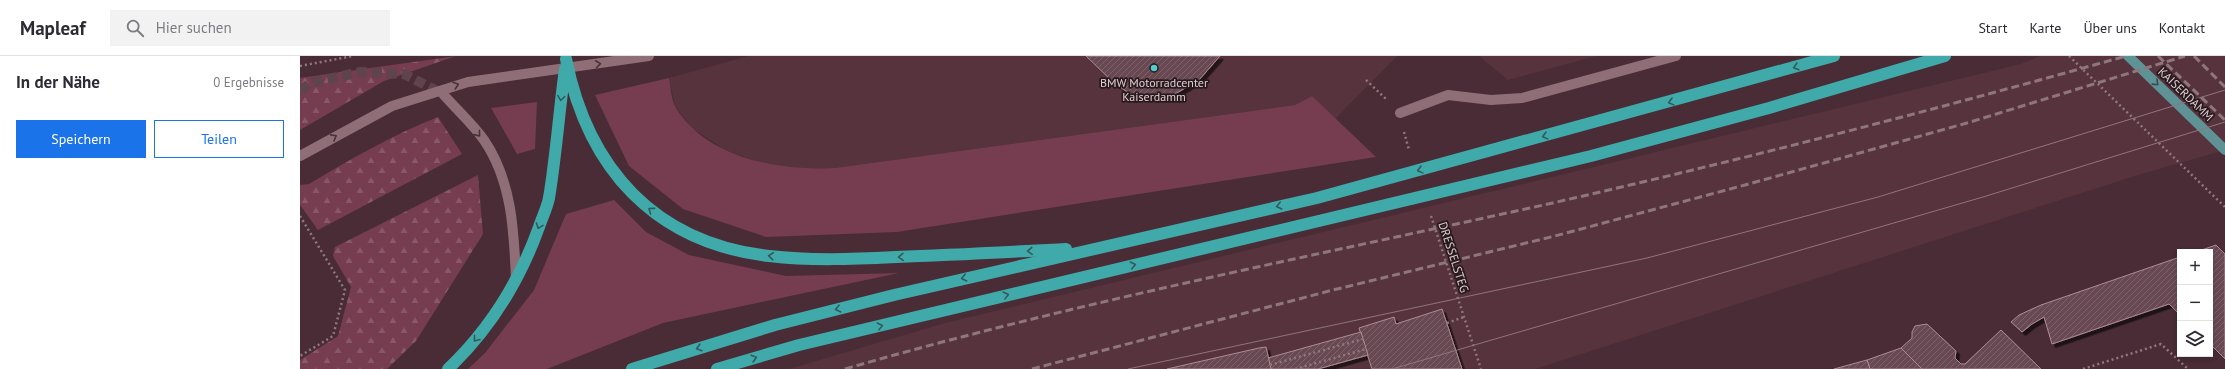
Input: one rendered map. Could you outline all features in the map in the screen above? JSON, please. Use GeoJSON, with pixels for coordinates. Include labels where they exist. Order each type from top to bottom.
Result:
{"type":"FeatureCollection","features":[{"type":"Feature","properties":{"kind":"highway"},"geometry":{"type":"LineString","coordinates":[[632,369],[775,325],[1097,247],[1317,198],[1834,56]]}},
{"type":"Feature","properties":{"kind":"highway"},"geometry":{"type":"LineString","coordinates":[[717,369],[807,343],[1591,156],[1769,108],[1945,56]]}},
{"type":"Feature","properties":{"kind":"highway"},"geometry":{"type":"LineString","coordinates":[[566,58],[575,96],[587,128],[600,153],[617,178],[643,204],[670,224],[693,237],[732,249],[769,256],[823,260],[1097,247]]}},
{"type":"Feature","properties":{"kind":"highway"},"geometry":{"type":"LineString","coordinates":[[448,369],[466,352],[491,320],[516,279],[533,244],[548,200],[566,58]]}},
{"type":"Feature","properties":{"kind":"main road","name":"KAISERDAMM"},"geometry":{"type":"LineString","coordinates":[[2128,56],[2225,150]]}},
{"type":"Feature","properties":{"kind":"street"},"geometry":{"type":"LineString","coordinates":[[300,156],[392,106],[468,82],[649,56]]}},
{"type":"Feature","properties":{"kind":"street"},"geometry":{"type":"LineString","coordinates":[[1400,113],[1448,95],[1491,100],[1522,98],[1676,56]]}},
{"type":"Feature","properties":{"kind":"street"},"geometry":{"type":"LineString","coordinates":[[443,94],[484,141],[498,166],[507,190],[511,216],[516,279]]}},
{"type":"Feature","properties":{"kind":"path"},"geometry":{"type":"LineString","coordinates":[[300,66],[353,56]]}},
{"type":"Feature","properties":{"kind":"path"},"geometry":{"type":"LineString","coordinates":[[2070,56],[2225,207]]}},
{"type":"Feature","properties":{"kind":"path"},"geometry":{"type":"LineString","coordinates":[[1366,80],[1400,113]]}},
{"type":"Feature","properties":{"kind":"path"},"geometry":{"type":"LineString","coordinates":[[1405,137],[1410,150]]}},
{"type":"Feature","properties":{"kind":"path","name":"DRESSELSTEG"},"geometry":{"type":"LineString","coordinates":[[1429,211],[1481,369]]}},
{"type":"Feature","properties":{"kind":"path"},"geometry":{"type":"LineString","coordinates":[[300,216],[345,290],[333,336],[300,356]]}},
{"type":"Feature","properties":{"kind":"path"},"geometry":{"type":"LineString","coordinates":[[1447,323],[1464,318]]}},
{"type":"Feature","properties":{"kind":"path"},"geometry":{"type":"LineString","coordinates":[[1270,365],[1363,339]]}},
{"type":"Feature","properties":{"kind":"path"},"geometry":{"type":"LineString","coordinates":[[2083,369],[2161,344],[2188,369]]}},
{"type":"Feature","properties":{"kind":"path"},"geometry":{"type":"LineString","coordinates":[[1296,369],[1366,349]]}},
{"type":"Feature","properties":{"kind":"shaded area"},"geometry":{"type":"Polygon","coordinates":[[[748,56],[1397,56],[1335,119],[1312,96],[1295,105],[835,168],[806,169],[767,165],[727,151],[692,128],[675,106],[669,78],[748,56]]]}},
{"type":"Feature","properties":{"kind":"shaded area"},"geometry":{"type":"Polygon","coordinates":[[[1479,56],[1596,56],[1508,80],[1479,56]]]}},
{"type":"Feature","properties":{"kind":"shaded area"},"geometry":{"type":"Polygon","coordinates":[[[2040,56],[2225,56],[2225,150],[2138,175],[1535,369],[789,369],[945,323],[2021,64],[2040,56]]]}},
{"type":"Feature","properties":{"kind":"green space"},"geometry":{"type":"Polygon","coordinates":[[[456,56],[384,81],[300,130],[300,78],[456,56]]]}},
{"type":"Feature","properties":{"kind":"green space"},"geometry":{"type":"Polygon","coordinates":[[[669,78],[674,105],[690,125],[707,139],[726,150],[747,158],[769,164],[791,167],[835,168],[1295,105],[1312,96],[1376,157],[897,232],[766,237],[683,209],[629,166],[595,95],[669,78]]]}},
{"type":"Feature","properties":{"kind":"green space"},"geometry":{"type":"Polygon","coordinates":[[[537,102],[535,149],[517,154],[491,108],[537,102]]]}},
{"type":"Feature","properties":{"kind":"green space"},"geometry":{"type":"Polygon","coordinates":[[[438,117],[462,154],[318,230],[300,205],[300,185],[309,184],[388,140],[438,117]]]}},
{"type":"Feature","properties":{"kind":"green space"},"geometry":{"type":"Polygon","coordinates":[[[478,175],[483,234],[416,341],[387,369],[300,369],[300,360],[338,336],[351,287],[333,256],[335,247],[478,175]]]}},
{"type":"Feature","properties":{"kind":"green space"},"geometry":{"type":"Polygon","coordinates":[[[614,200],[646,232],[689,255],[786,276],[899,273],[663,323],[547,369],[468,369],[485,353],[534,290],[566,214],[614,200]]]}},
{"type":"Feature","properties":{"kind":"building","name":"BMW Motorradcenter Kaiserdamm"},"geometry":{"type":"Polygon","coordinates":[[[1086,56],[1220,56],[1199,80],[1175,94],[1150,98],[1132,95],[1114,83],[1086,56]]]}},
{"type":"Feature","properties":{"kind":"building"},"geometry":{"type":"Polygon","coordinates":[[[2216,245],[2225,254],[2225,359],[2213,347],[2213,249],[2205,249],[2216,245]]]}},
{"type":"Feature","properties":{"kind":"building"},"geometry":{"type":"Polygon","coordinates":[[[2177,258],[2177,312],[2169,304],[2052,344],[2044,317],[2022,332],[2011,322],[2019,315],[2041,305],[2177,258]]]}},
{"type":"Feature","properties":{"kind":"building"},"geometry":{"type":"Polygon","coordinates":[[[1442,309],[1462,369],[1372,369],[1359,328],[1394,317],[1396,324],[1442,309]]]}},
{"type":"Feature","properties":{"kind":"building"},"geometry":{"type":"Polygon","coordinates":[[[1927,324],[1956,351],[1955,358],[1961,364],[1965,364],[2001,330],[2041,369],[1922,369],[1901,348],[1912,338],[1912,332],[1915,326],[1927,324]]]}},
{"type":"Feature","properties":{"kind":"building"},"geometry":{"type":"Polygon","coordinates":[[[1361,332],[1368,355],[1318,369],[1271,369],[1268,358],[1361,332]]]}},
{"type":"Feature","properties":{"kind":"building"},"geometry":{"type":"Polygon","coordinates":[[[1266,347],[1271,369],[1167,369],[1259,348],[1266,347]]]}},
{"type":"Feature","properties":{"kind":"building"},"geometry":{"type":"Polygon","coordinates":[[[1901,348],[1922,369],[1870,369],[1867,360],[1901,348]]]}},
{"type":"Feature","properties":{"kind":"building"},"geometry":{"type":"Polygon","coordinates":[[[1867,360],[1870,369],[1834,369],[1867,360]]]}},
{"type":"Feature","properties":{"kind":"tunnel"},"geometry":{"type":"LineString","coordinates":[[300,90],[314,82],[361,72],[404,74],[443,94]]}},
{"type":"Feature","properties":{"kind":"tram line"},"geometry":{"type":"LineString","coordinates":[[1128,369],[1647,258],[1878,197],[2225,90]]}},
{"type":"Feature","properties":{"kind":"tram line"},"geometry":{"type":"LineString","coordinates":[[1392,369],[1983,197],[2225,122]]}},
{"type":"Feature","properties":{"kind":"railway"},"geometry":{"type":"LineString","coordinates":[[845,369],[1019,322],[1107,301],[1283,261],[1548,204],[1693,170],[1910,115],[2126,56]]}},
{"type":"Feature","properties":{"kind":"railway"},"geometry":{"type":"LineString","coordinates":[[2158,56],[2225,120]]}},
{"type":"Feature","properties":{"kind":"railway"},"geometry":{"type":"LineString","coordinates":[[1032,369],[1333,290],[1555,236],[1745,185],[1967,123],[2185,56]]}},
{"type":"Feature","properties":{"kind":"railway"},"geometry":{"type":"LineString","coordinates":[[2194,56],[2225,87]]}},
{"type":"Feature","properties":{"kind":"place","name":"BMW Motorradcenter Kaiserdamm"},"geometry":{"type":"Point","coordinates":[1154,68]}}]}
